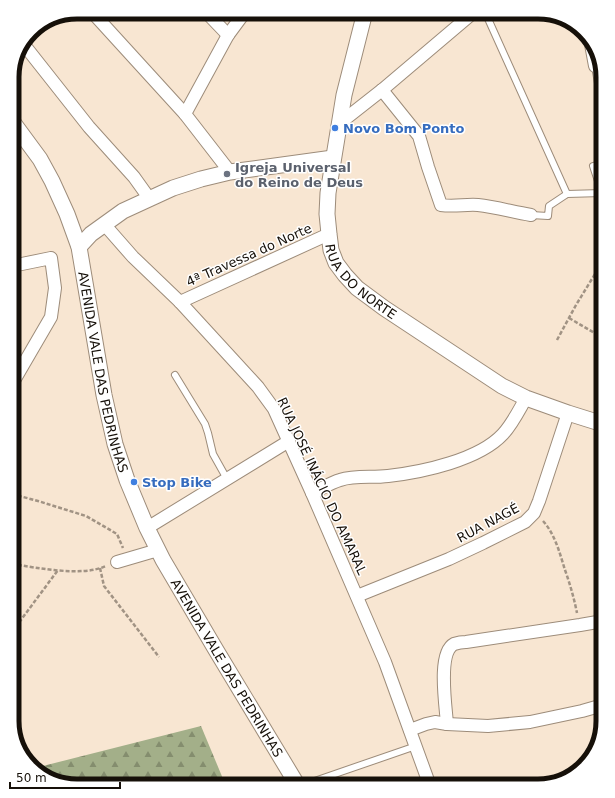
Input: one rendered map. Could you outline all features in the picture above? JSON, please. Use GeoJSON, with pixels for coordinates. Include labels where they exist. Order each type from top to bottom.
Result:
{"type":"FeatureCollection","features":[{"type":"Feature","properties":{"kind":"street"},"geometry":{"type":"LineString","coordinates":[[98,19],[185,114],[230,172]]}},
{"type":"Feature","properties":{"kind":"street"},"geometry":{"type":"LineString","coordinates":[[213,19],[228,35]]}},
{"type":"Feature","properties":{"kind":"street"},"geometry":{"type":"LineString","coordinates":[[185,114],[228,35],[240,19]]}},
{"type":"Feature","properties":{"kind":"street","name":"RUA DO NORTE"},"geometry":{"type":"LineString","coordinates":[[363,19],[344,95],[328,193],[328,234],[331,250],[336,263],[344,276],[357,288],[384,308],[502,386],[526,398],[596,422]]}},
{"type":"Feature","properties":{"kind":"street"},"geometry":{"type":"LineString","coordinates":[[340,123],[382,90],[466,19]]}},
{"type":"Feature","properties":{"kind":"street"},"geometry":{"type":"LineString","coordinates":[[27,48],[89,127],[134,177],[150,198]]}},
{"type":"Feature","properties":{"kind":"street"},"geometry":{"type":"LineString","coordinates":[[382,90],[419,136],[441,205],[478,205],[530,215]]}},
{"type":"Feature","properties":{"kind":"street","name":"AVENIDA VALE DAS PEDRINHAS"},"geometry":{"type":"LineString","coordinates":[[19,130],[40,159],[52,181],[67,214],[79,247],[104,395],[115,444],[127,480],[147,528],[154,551],[295,779]]}},
{"type":"Feature","properties":{"kind":"street"},"geometry":{"type":"LineString","coordinates":[[19,139],[28,142]]}},
{"type":"Feature","properties":{"kind":"street"},"geometry":{"type":"LineString","coordinates":[[79,247],[91,234],[123,211],[173,188],[230,172],[333,158]]}},
{"type":"Feature","properties":{"kind":"street","name":"RUA JOSÉ INÁCIO DO AMARAL"},"geometry":{"type":"LineString","coordinates":[[104,224],[133,257],[180,302],[258,387],[274,409],[385,662],[428,779]]}},
{"type":"Feature","properties":{"kind":"street","name":"4ª Travessa do Norte"},"geometry":{"type":"LineString","coordinates":[[180,302],[328,234]]}},
{"type":"Feature","properties":{"kind":"street"},"geometry":{"type":"LineString","coordinates":[[19,265],[51,258],[55,288],[51,317],[19,372]]}},
{"type":"Feature","properties":{"kind":"street"},"geometry":{"type":"LineString","coordinates":[[312,493],[340,480],[353,477],[388,476],[422,471],[472,455],[490,445],[503,434],[513,421],[526,398]]}},
{"type":"Feature","properties":{"kind":"street","name":"RUA NAGÉ"},"geometry":{"type":"LineString","coordinates":[[357,596],[449,559],[525,522],[534,513],[539,501],[568,413]]}},
{"type":"Feature","properties":{"kind":"street"},"geometry":{"type":"LineString","coordinates":[[147,528],[289,441]]}},
{"type":"Feature","properties":{"kind":"street"},"geometry":{"type":"LineString","coordinates":[[127,559],[154,551]]}},
{"type":"Feature","properties":{"kind":"street"},"geometry":{"type":"LineString","coordinates":[[447,724],[444,684],[445,656],[454,644],[596,622]]}},
{"type":"Feature","properties":{"kind":"street"},"geometry":{"type":"LineString","coordinates":[[410,730],[436,722],[488,726],[530,722],[596,707]]}},
{"type":"Feature","properties":{"kind":"lane"},"geometry":{"type":"LineString","coordinates":[[487,19],[567,194]]}},
{"type":"Feature","properties":{"kind":"lane"},"geometry":{"type":"LineString","coordinates":[[595,66],[596,72]]}},
{"type":"Feature","properties":{"kind":"lane"},"geometry":{"type":"LineString","coordinates":[[596,165],[593,166],[596,174]]}},
{"type":"Feature","properties":{"kind":"lane"},"geometry":{"type":"LineString","coordinates":[[530,215],[548,216],[549,206],[567,194],[596,193]]}},
{"type":"Feature","properties":{"kind":"lane"},"geometry":{"type":"LineString","coordinates":[[175,376],[205,424],[213,454],[227,479]]}},
{"type":"Feature","properties":{"kind":"lane"},"geometry":{"type":"LineString","coordinates":[[319,779],[416,746]]}},
{"type":"Feature","properties":{"kind":"path"},"geometry":{"type":"LineString","coordinates":[[557,340],[596,272]]}},
{"type":"Feature","properties":{"kind":"path"},"geometry":{"type":"LineString","coordinates":[[569,318],[596,334]]}},
{"type":"Feature","properties":{"kind":"path"},"geometry":{"type":"LineString","coordinates":[[19,496],[86,516],[117,534],[127,559]]}},
{"type":"Feature","properties":{"kind":"path"},"geometry":{"type":"LineString","coordinates":[[534,513],[546,524],[553,537],[573,596],[580,625]]}},
{"type":"Feature","properties":{"kind":"path"},"geometry":{"type":"LineString","coordinates":[[19,565],[79,571],[100,568],[104,586],[159,657]]}},
{"type":"Feature","properties":{"kind":"path"},"geometry":{"type":"LineString","coordinates":[[19,623],[58,570]]}},
{"type":"Feature","properties":{"kind":"green space"},"geometry":{"type":"Polygon","coordinates":[[[201,726],[223,779],[69,779],[55,775],[41,766],[201,726]]]}},
{"type":"Feature","properties":{"kind":"place","name":"Novo Bom Ponto"},"geometry":{"type":"Point","coordinates":[335,128]}},
{"type":"Feature","properties":{"kind":"place","name":"Igreja Universal do Reino de Deus"},"geometry":{"type":"Point","coordinates":[227,174]}},
{"type":"Feature","properties":{"kind":"place","name":"Stop Bike"},"geometry":{"type":"Point","coordinates":[134,482]}}]}
